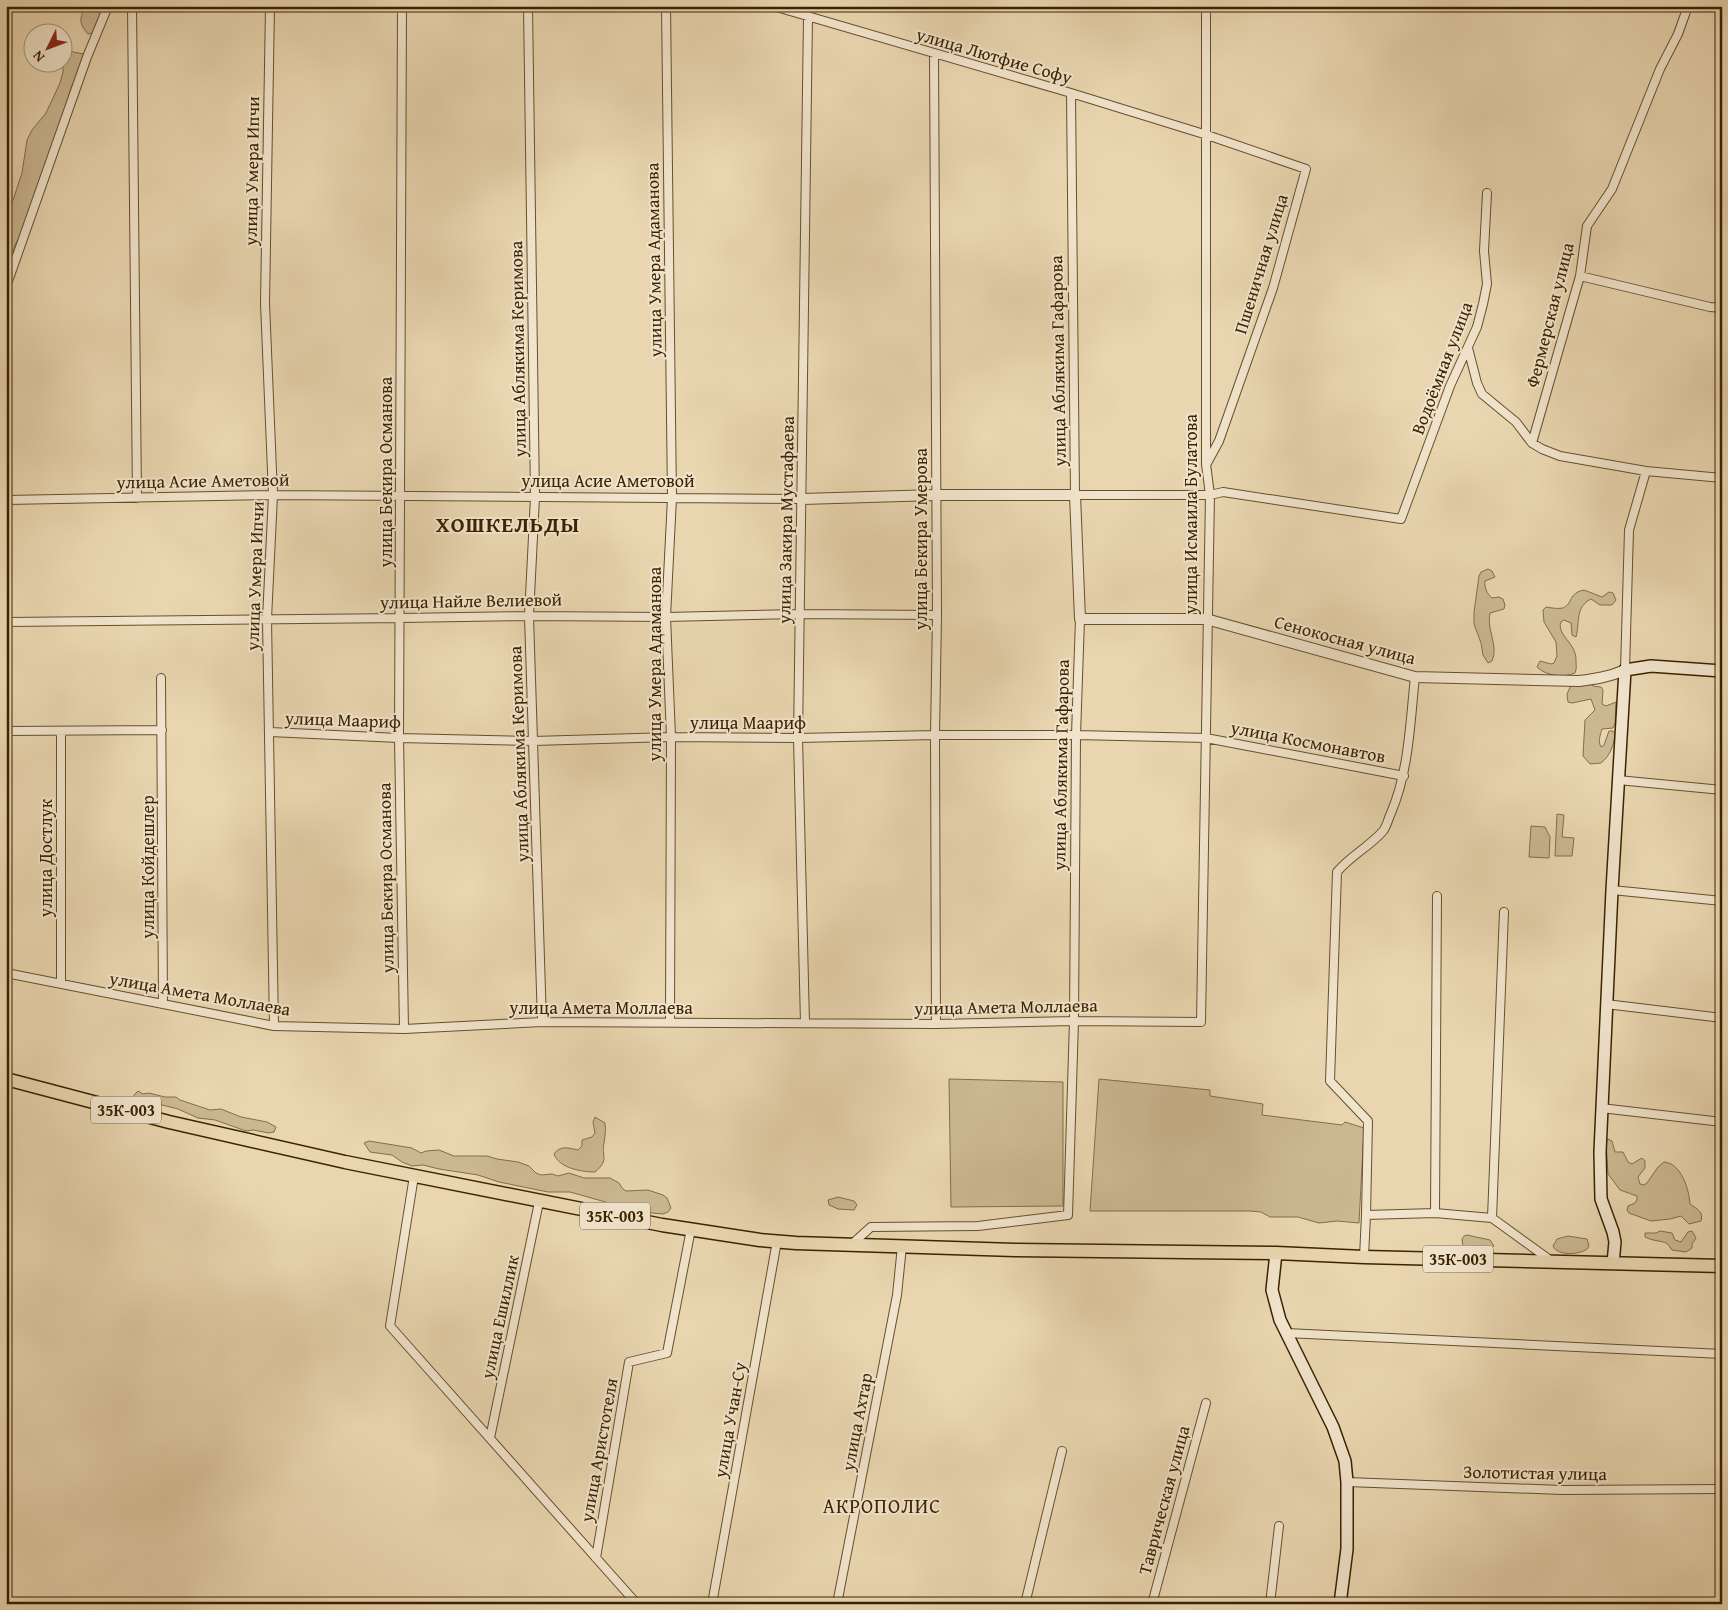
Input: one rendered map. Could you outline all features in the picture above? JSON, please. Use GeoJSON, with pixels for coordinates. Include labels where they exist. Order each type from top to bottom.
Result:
{"type":"FeatureCollection","features":[{"type":"Feature","properties":{"kind":"main road"},"geometry":{"type":"LineString","coordinates":[[1613,1263],[1615,1242],[1601,1199],[1601,1108],[1624,670],[1650,666],[1722,671]]}},
{"type":"Feature","properties":{"kind":"main road","name":"35К-003"},"geometry":{"type":"LineString","coordinates":[[6,1079],[253,1142],[540,1202],[760,1240],[796,1243],[1025,1250],[1276,1253],[1722,1266]]}},
{"type":"Feature","properties":{"kind":"main road"},"geometry":{"type":"LineString","coordinates":[[1276,1253],[1272,1290],[1280,1320],[1333,1427],[1345,1461],[1348,1482],[1347,1549],[1340,1604]]}},
{"type":"Feature","properties":{"kind":"street"},"geometry":{"type":"LineString","coordinates":[[6,287],[87,57],[108,6]]}},
{"type":"Feature","properties":{"kind":"street"},"geometry":{"type":"LineString","coordinates":[[132,6],[138,498]]}},
{"type":"Feature","properties":{"kind":"street","name":"улица Умера Ипчи"},"geometry":{"type":"LineString","coordinates":[[270,6],[265,303],[273,496],[268,619],[274,1026]]}},
{"type":"Feature","properties":{"kind":"street","name":"улица Бекира Османова"},"geometry":{"type":"LineString","coordinates":[[402,6],[399,738],[404,1028]]}},
{"type":"Feature","properties":{"kind":"street","name":"улица Аблякима Керимова"},"geometry":{"type":"LineString","coordinates":[[528,6],[535,497],[529,616],[542,1022]]}},
{"type":"Feature","properties":{"kind":"street","name":"улица Умера Адаманова"},"geometry":{"type":"LineString","coordinates":[[666,6],[672,498],[666,617],[671,737],[670,1022]]}},
{"type":"Feature","properties":{"kind":"street","name":"улица Лютфие Софу"},"geometry":{"type":"LineString","coordinates":[[773,6],[1071,93],[1207,135]]}},
{"type":"Feature","properties":{"kind":"street","name":"улица Исмаила Булатова"},"geometry":{"type":"LineString","coordinates":[[1201,1022],[1206,619],[1210,495],[1206,464],[1206,6]]}},
{"type":"Feature","properties":{"kind":"street","name":"Фермерская улица"},"geometry":{"type":"LineString","coordinates":[[1532,444],[1580,276],[1587,226],[1612,189],[1660,69],[1678,34],[1688,6]]}},
{"type":"Feature","properties":{"kind":"street","name":"улица Закира Мустафаева"},"geometry":{"type":"LineString","coordinates":[[805,1023],[798,738],[808,17]]}},
{"type":"Feature","properties":{"kind":"street","name":"улица Бекира Умерова"},"geometry":{"type":"LineString","coordinates":[[934,54],[937,615],[935,735],[936,1024]]}},
{"type":"Feature","properties":{"kind":"street","name":"улица Аблякима Гафарова"},"geometry":{"type":"LineString","coordinates":[[852,1244],[871,1227],[978,1226],[1068,1215],[1074,1021],[1076,735],[1080,619],[1075,495],[1071,93]]}},
{"type":"Feature","properties":{"kind":"street","name":"Пшеничная улица"},"geometry":{"type":"LineString","coordinates":[[1206,464],[1219,441],[1272,288],[1306,169],[1207,135]]}},
{"type":"Feature","properties":{"kind":"street","name":"Водоёмная улица"},"geometry":{"type":"LineString","coordinates":[[1210,495],[1223,492],[1400,519],[1450,386],[1477,327],[1487,284],[1484,251],[1487,193]]}},
{"type":"Feature","properties":{"kind":"street"},"geometry":{"type":"LineString","coordinates":[[1580,276],[1710,307],[1722,308]]}},
{"type":"Feature","properties":{"kind":"street"},"geometry":{"type":"LineString","coordinates":[[1468,348],[1477,383],[1482,394],[1516,422],[1532,444],[1560,456],[1646,471],[1722,478]]}},
{"type":"Feature","properties":{"kind":"street"},"geometry":{"type":"LineString","coordinates":[[1624,670],[1629,530],[1646,471]]}},
{"type":"Feature","properties":{"kind":"street","name":"улица Асие Аметовой"},"geometry":{"type":"LineString","coordinates":[[6,500],[273,496],[802,499],[936,495],[1210,495]]}},
{"type":"Feature","properties":{"kind":"street","name":"улица Найле Велиевой"},"geometry":{"type":"LineString","coordinates":[[6,622],[529,616],[937,615]]}},
{"type":"Feature","properties":{"kind":"street"},"geometry":{"type":"LineString","coordinates":[[1080,619],[1206,619]]}},
{"type":"Feature","properties":{"kind":"street","name":"Сенокосная улица"},"geometry":{"type":"LineString","coordinates":[[1206,619],[1415,677],[1579,681],[1612,676],[1624,670]]}},
{"type":"Feature","properties":{"kind":"street"},"geometry":{"type":"LineString","coordinates":[[1364,1257],[1368,1121],[1330,1081],[1337,872],[1346,861],[1384,830],[1400,793],[1404,776],[1415,677]]}},
{"type":"Feature","properties":{"kind":"street","name":"улица Койдешлер"},"geometry":{"type":"LineString","coordinates":[[161,678],[164,1004]]}},
{"type":"Feature","properties":{"kind":"street"},"geometry":{"type":"LineString","coordinates":[[6,731],[162,730]]}},
{"type":"Feature","properties":{"kind":"street","name":"улица Достлук"},"geometry":{"type":"LineString","coordinates":[[61,731],[61,984]]}},
{"type":"Feature","properties":{"kind":"street","name":"улица Маариф"},"geometry":{"type":"LineString","coordinates":[[270,732],[399,738],[533,741],[671,737],[798,738],[935,735],[1076,735]]}},
{"type":"Feature","properties":{"kind":"street","name":"улица Космонавтов"},"geometry":{"type":"LineString","coordinates":[[1076,735],[1206,738],[1404,776]]}},
{"type":"Feature","properties":{"kind":"street"},"geometry":{"type":"LineString","coordinates":[[1618,780],[1722,790]]}},
{"type":"Feature","properties":{"kind":"street"},"geometry":{"type":"LineString","coordinates":[[1612,890],[1722,901]]}},
{"type":"Feature","properties":{"kind":"street"},"geometry":{"type":"LineString","coordinates":[[1435,1213],[1437,896]]}},
{"type":"Feature","properties":{"kind":"street"},"geometry":{"type":"LineString","coordinates":[[1492,1218],[1504,912]]}},
{"type":"Feature","properties":{"kind":"street","name":"улица Амета Моллаева"},"geometry":{"type":"LineString","coordinates":[[6,973],[274,1026],[404,1028],[542,1022],[936,1024],[1074,1021],[1201,1022]]}},
{"type":"Feature","properties":{"kind":"street"},"geometry":{"type":"LineString","coordinates":[[1606,1004],[1722,1018]]}},
{"type":"Feature","properties":{"kind":"street"},"geometry":{"type":"LineString","coordinates":[[1601,1108],[1722,1122]]}},
{"type":"Feature","properties":{"kind":"street"},"geometry":{"type":"LineString","coordinates":[[414,1176],[390,1326],[638,1604]]}},
{"type":"Feature","properties":{"kind":"street","name":"улица Ешиллик"},"geometry":{"type":"LineString","coordinates":[[490,1438],[540,1202]]}},
{"type":"Feature","properties":{"kind":"street"},"geometry":{"type":"LineString","coordinates":[[1366,1215],[1435,1213],[1492,1218],[1551,1261]]}},
{"type":"Feature","properties":{"kind":"street","name":"улица Аристотеля"},"geometry":{"type":"LineString","coordinates":[[596,1558],[629,1362],[667,1353],[690,1229]]}},
{"type":"Feature","properties":{"kind":"street","name":"улица Учан-Су"},"geometry":{"type":"LineString","coordinates":[[712,1604],[778,1241]]}},
{"type":"Feature","properties":{"kind":"street","name":"улица Ахтар"},"geometry":{"type":"LineString","coordinates":[[837,1604],[897,1295],[902,1246]]}},
{"type":"Feature","properties":{"kind":"street"},"geometry":{"type":"LineString","coordinates":[[1286,1333],[1722,1354]]}},
{"type":"Feature","properties":{"kind":"street","name":"Таврическая улица"},"geometry":{"type":"LineString","coordinates":[[1152,1604],[1206,1403]]}},
{"type":"Feature","properties":{"kind":"street"},"geometry":{"type":"LineString","coordinates":[[1025,1604],[1062,1451]]}},
{"type":"Feature","properties":{"kind":"street","name":"Золотистая улица"},"geometry":{"type":"LineString","coordinates":[[1348,1482],[1562,1490],[1722,1489]]}},
{"type":"Feature","properties":{"kind":"street"},"geometry":{"type":"LineString","coordinates":[[1270,1604],[1279,1526]]}},
{"type":"Feature","properties":{"kind":"shaded area"},"geometry":{"type":"Polygon","coordinates":[[[85,6],[102,6],[101,14],[93,33],[88,34],[81,20],[85,6]]]}},
{"type":"Feature","properties":{"kind":"shaded area"},"geometry":{"type":"Polygon","coordinates":[[[72,52],[84,54],[84,60],[72,86],[25,226],[15,245],[6,278],[6,216],[22,173],[27,140],[32,130],[46,113],[63,72],[72,72],[72,52]]]}},
{"type":"Feature","properties":{"kind":"shaded area"},"geometry":{"type":"Polygon","coordinates":[[[1488,569],[1492,571],[1495,577],[1485,581],[1486,590],[1492,598],[1499,597],[1503,599],[1505,605],[1504,609],[1490,613],[1489,619],[1494,655],[1492,661],[1488,663],[1483,655],[1474,624],[1474,612],[1479,576],[1481,572],[1488,569]]]}},
{"type":"Feature","properties":{"kind":"shaded area"},"geometry":{"type":"Polygon","coordinates":[[[1584,590],[1602,597],[1609,592],[1613,593],[1616,600],[1612,605],[1600,605],[1591,599],[1586,602],[1580,611],[1576,637],[1572,635],[1571,623],[1564,620],[1561,622],[1561,631],[1575,655],[1575,673],[1561,676],[1541,670],[1537,667],[1540,661],[1551,664],[1554,663],[1557,656],[1556,642],[1544,622],[1543,610],[1546,607],[1563,608],[1575,594],[1584,590]]]}},
{"type":"Feature","properties":{"kind":"shaded area"},"geometry":{"type":"Polygon","coordinates":[[[1576,682],[1582,686],[1590,684],[1601,687],[1603,690],[1602,704],[1606,706],[1616,702],[1615,724],[1613,728],[1602,729],[1599,741],[1601,747],[1604,745],[1609,731],[1613,731],[1615,734],[1614,742],[1607,757],[1601,763],[1590,764],[1583,756],[1585,720],[1595,710],[1591,699],[1572,703],[1568,702],[1567,694],[1572,683],[1576,682]]]}},
{"type":"Feature","properties":{"kind":"shaded area"},"geometry":{"type":"Polygon","coordinates":[[[1557,814],[1564,815],[1562,837],[1574,838],[1572,856],[1555,856],[1557,814]]]}},
{"type":"Feature","properties":{"kind":"shaded area"},"geometry":{"type":"Polygon","coordinates":[[[1531,826],[1545,827],[1550,837],[1549,858],[1529,857],[1531,826]]]}},
{"type":"Feature","properties":{"kind":"shaded area"},"geometry":{"type":"Polygon","coordinates":[[[949,1079],[1063,1082],[1063,1206],[951,1207],[949,1079]]]}},
{"type":"Feature","properties":{"kind":"shaded area"},"geometry":{"type":"Polygon","coordinates":[[[1099,1079],[1210,1090],[1210,1096],[1263,1104],[1262,1115],[1342,1125],[1345,1122],[1364,1128],[1359,1223],[1337,1221],[1319,1223],[1298,1217],[1270,1217],[1261,1212],[1250,1211],[1090,1211],[1099,1079]]]}},
{"type":"Feature","properties":{"kind":"shaded area"},"geometry":{"type":"Polygon","coordinates":[[[138,1091],[143,1094],[149,1093],[165,1097],[176,1097],[210,1110],[221,1109],[241,1117],[267,1122],[276,1127],[274,1132],[269,1133],[253,1130],[246,1131],[215,1120],[198,1118],[178,1109],[162,1105],[139,1103],[134,1101],[134,1095],[138,1091]]]}},
{"type":"Feature","properties":{"kind":"shaded area"},"geometry":{"type":"Polygon","coordinates":[[[595,1117],[605,1123],[604,1161],[600,1168],[595,1172],[565,1166],[554,1154],[562,1148],[578,1150],[582,1146],[582,1140],[592,1137],[595,1133],[593,1122],[595,1117]]]}},
{"type":"Feature","properties":{"kind":"shaded area"},"geometry":{"type":"Polygon","coordinates":[[[1608,1139],[1612,1141],[1615,1152],[1623,1152],[1628,1162],[1632,1164],[1642,1158],[1645,1161],[1645,1168],[1638,1177],[1640,1184],[1644,1185],[1647,1183],[1658,1167],[1664,1162],[1670,1163],[1675,1167],[1686,1184],[1690,1204],[1702,1215],[1701,1221],[1689,1224],[1681,1216],[1651,1221],[1629,1213],[1627,1210],[1628,1206],[1635,1203],[1637,1196],[1620,1190],[1608,1174],[1606,1142],[1608,1139]]]}},
{"type":"Feature","properties":{"kind":"shaded area"},"geometry":{"type":"Polygon","coordinates":[[[369,1141],[412,1148],[421,1153],[439,1150],[454,1156],[487,1156],[518,1162],[529,1166],[541,1175],[552,1174],[558,1176],[569,1173],[584,1178],[610,1178],[619,1183],[626,1191],[648,1190],[663,1195],[667,1198],[671,1208],[663,1214],[641,1212],[570,1192],[548,1192],[499,1182],[478,1175],[423,1165],[412,1166],[392,1155],[370,1152],[364,1143],[369,1141]]]}},
{"type":"Feature","properties":{"kind":"shaded area"},"geometry":{"type":"Polygon","coordinates":[[[838,1197],[854,1201],[857,1205],[854,1210],[838,1209],[829,1205],[828,1200],[838,1197]]]}},
{"type":"Feature","properties":{"kind":"shaded area"},"geometry":{"type":"Polygon","coordinates":[[[1660,1231],[1672,1233],[1675,1240],[1681,1242],[1688,1232],[1692,1231],[1696,1238],[1692,1248],[1686,1252],[1672,1250],[1666,1243],[1645,1237],[1645,1233],[1660,1231]]]}},
{"type":"Feature","properties":{"kind":"shaded area"},"geometry":{"type":"Polygon","coordinates":[[[1467,1235],[1490,1240],[1494,1246],[1484,1251],[1463,1247],[1462,1239],[1467,1235]]]}},
{"type":"Feature","properties":{"kind":"shaded area"},"geometry":{"type":"Polygon","coordinates":[[[1568,1236],[1587,1239],[1589,1246],[1583,1251],[1568,1254],[1555,1249],[1553,1246],[1557,1239],[1568,1236]]]}},
{"type":"Feature","properties":{"kind":"district","name":"ХОШКЕЛЬДЫ"},"geometry":{"type":"Point","coordinates":[508,524]}},
{"type":"Feature","properties":{"kind":"district","name":"АКРОПОЛИС"},"geometry":{"type":"Point","coordinates":[882,1506]}}]}
